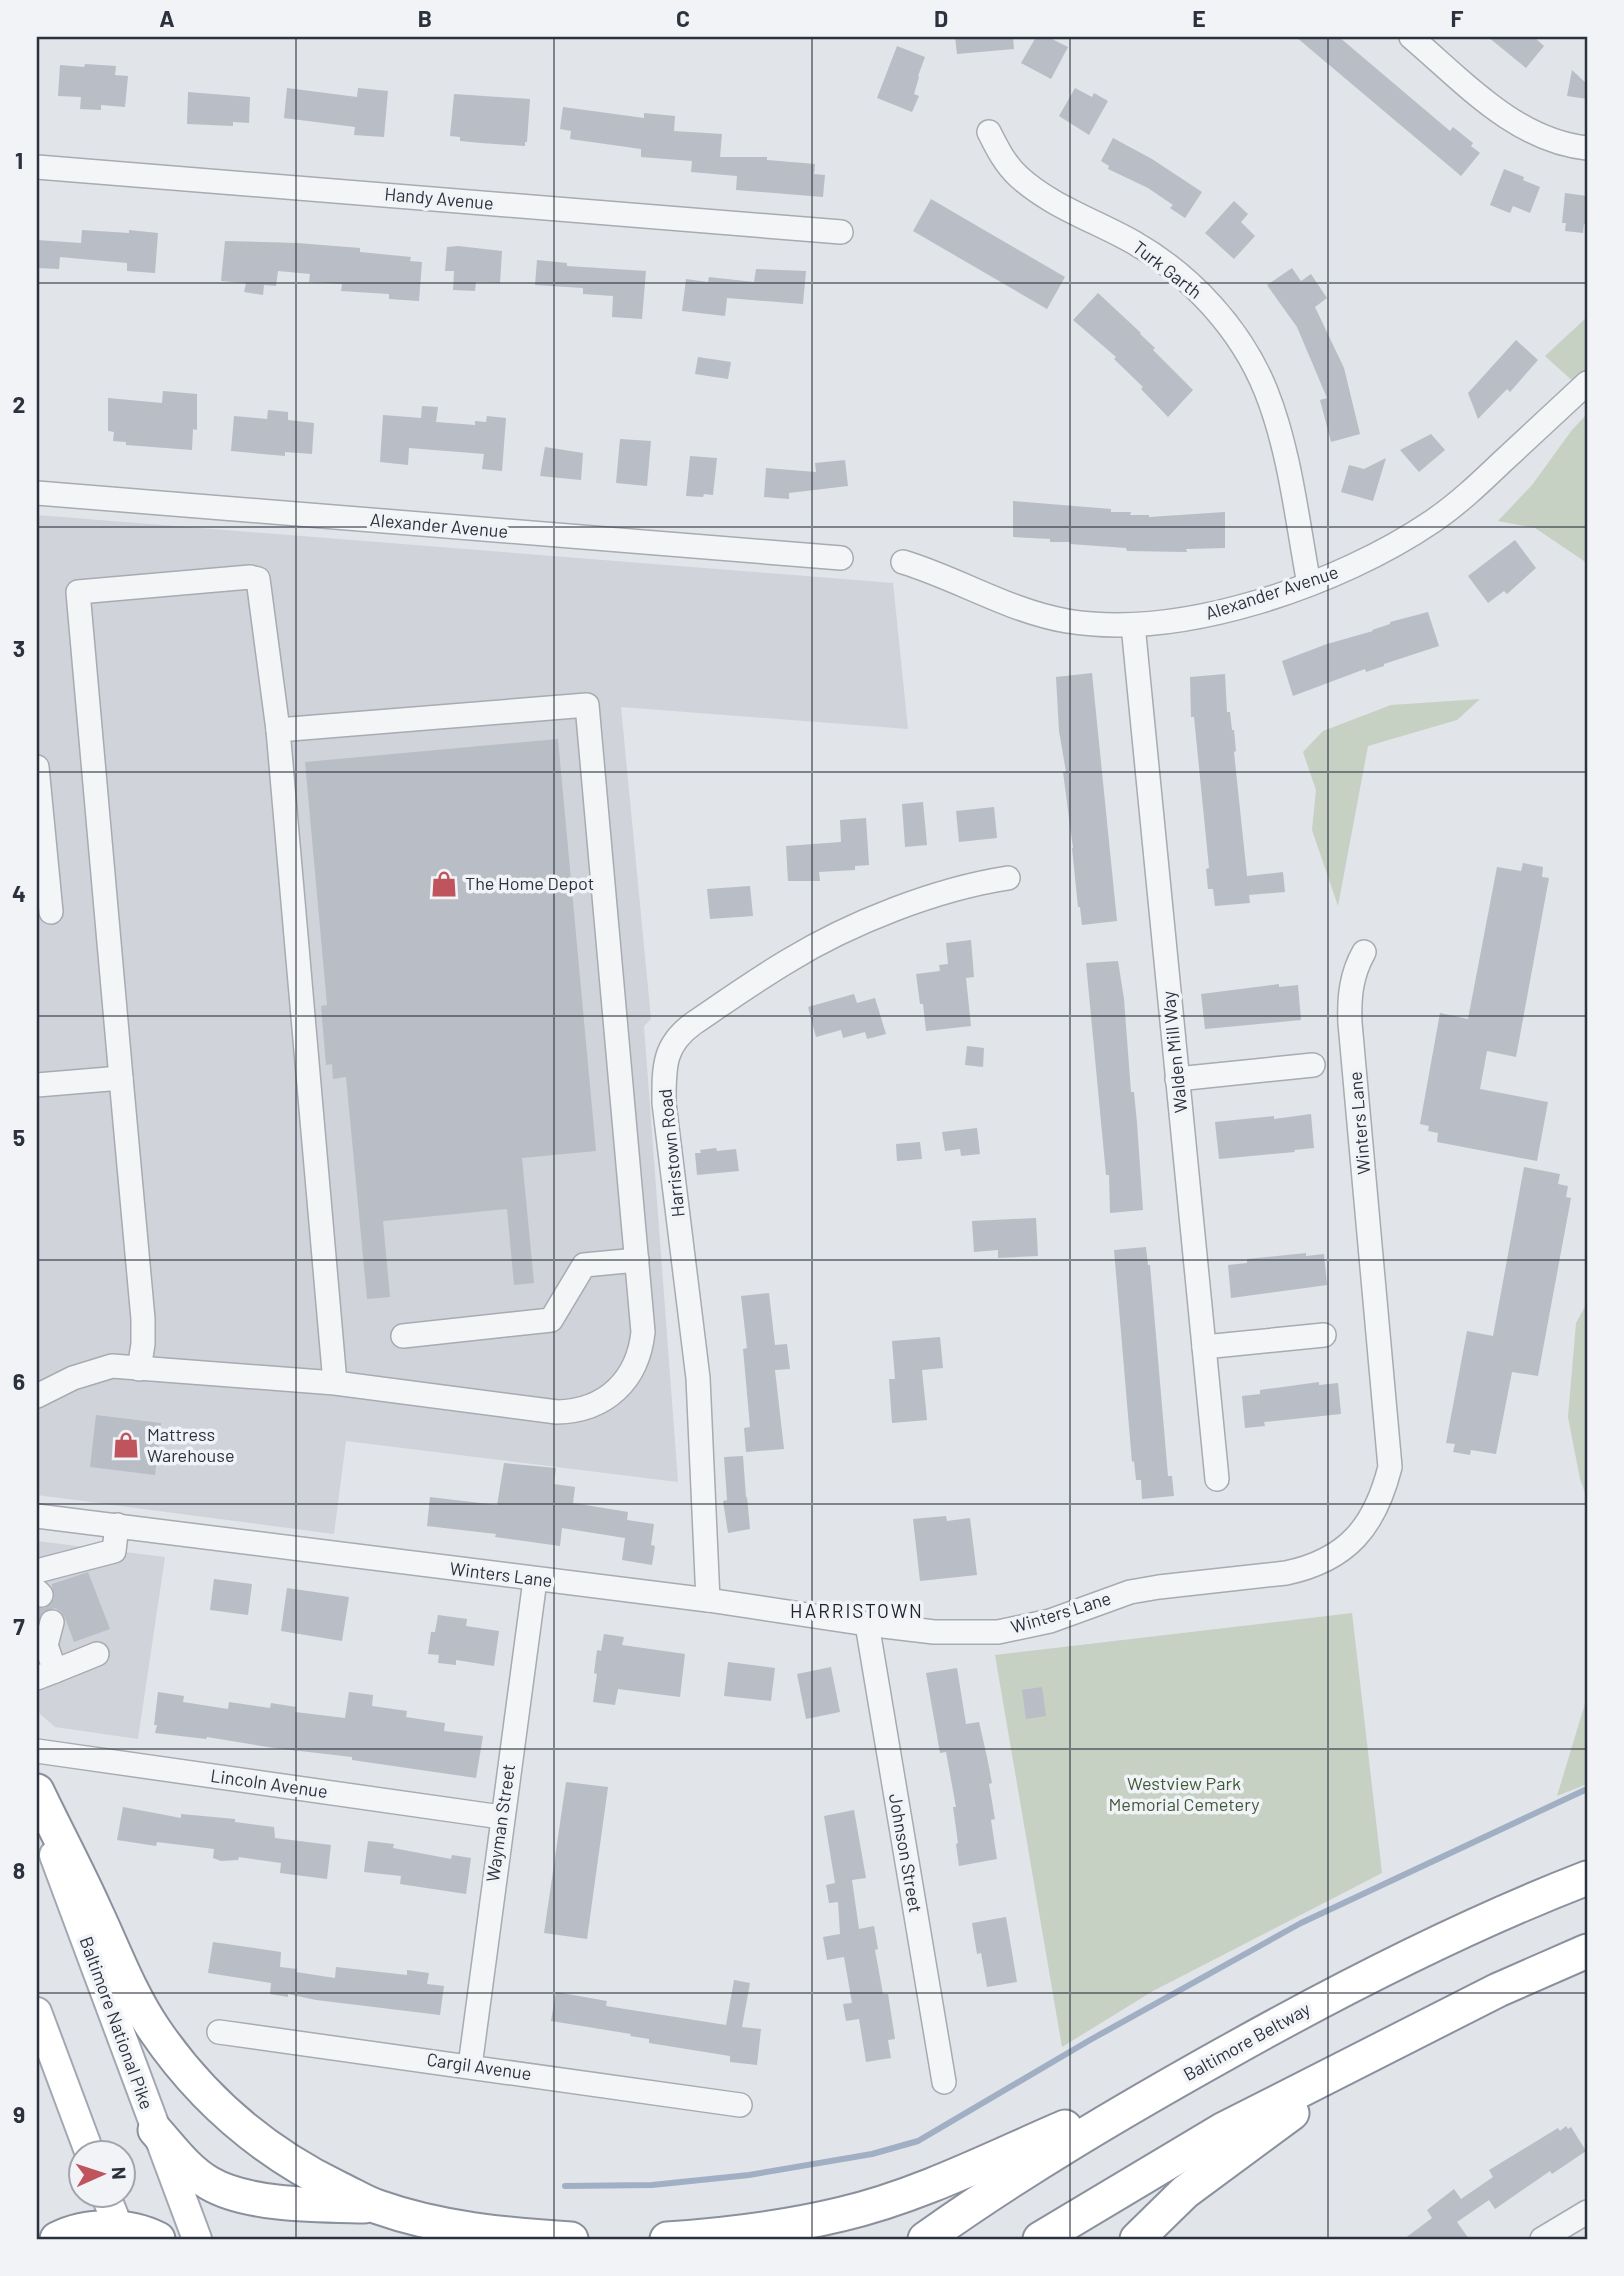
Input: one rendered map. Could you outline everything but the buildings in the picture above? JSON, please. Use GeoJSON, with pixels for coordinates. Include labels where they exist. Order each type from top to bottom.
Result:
{"type":"FeatureCollection","features":[{"type":"Feature","properties":{"kind":"highway"},"geometry":{"type":"LineString","coordinates":[[37,1791],[126,1980],[153,2027],[181,2066],[219,2108],[253,2138],[306,2171],[377,2207],[471,2229],[571,2239]]}},
{"type":"Feature","properties":{"kind":"highway","name":"Baltimore Beltway"},"geometry":{"type":"LineString","coordinates":[[925,2239],[1091,2129],[1307,2008],[1386,1968],[1587,1878]]}},
{"type":"Feature","properties":{"kind":"highway"},"geometry":{"type":"LineString","coordinates":[[1040,2239],[1224,2129],[1498,1990],[1587,1951]]}},
{"type":"Feature","properties":{"kind":"highway"},"geometry":{"type":"LineString","coordinates":[[1138,2239],[1149,2225],[1185,2192],[1253,2140],[1396,2041]]}},
{"type":"Feature","properties":{"kind":"highway"},"geometry":{"type":"LineString","coordinates":[[667,2239],[728,2235],[789,2225],[843,2214],[897,2198],[1193,2071]]}},
{"type":"Feature","properties":{"kind":"highway"},"geometry":{"type":"LineString","coordinates":[[155,2130],[187,2166],[210,2183],[233,2194],[267,2200],[377,2207]]}},
{"type":"Feature","properties":{"kind":"highway"},"geometry":{"type":"LineString","coordinates":[[57,2239],[89,2228],[121,2234],[145,2232],[158,2239]]}},
{"type":"Feature","properties":{"kind":"main road","name":"Baltimore National Pike"},"geometry":{"type":"LineString","coordinates":[[37,1807],[197,2239]]}},
{"type":"Feature","properties":{"kind":"main road"},"geometry":{"type":"LineString","coordinates":[[37,2012],[85,2140]]}},
{"type":"Feature","properties":{"kind":"main road"},"geometry":{"type":"LineString","coordinates":[[112,2210],[121,2234]]}},
{"type":"Feature","properties":{"kind":"street"},"geometry":{"type":"LineString","coordinates":[[1411,37],[1505,117],[1539,135],[1587,148]]}},
{"type":"Feature","properties":{"kind":"street","name":"Turk Garth"},"geometry":{"type":"LineString","coordinates":[[989,132],[1000,154],[1016,175],[1038,193],[1135,243],[1165,263],[1201,293],[1230,326],[1251,359],[1277,424],[1309,584]]}},
{"type":"Feature","properties":{"kind":"street","name":"Handy Avenue"},"geometry":{"type":"LineString","coordinates":[[37,167],[841,232]]}},
{"type":"Feature","properties":{"kind":"street","name":"Alexander Avenue"},"geometry":{"type":"LineString","coordinates":[[903,562],[1004,604],[1035,614],[1096,625],[1178,622],[1217,613],[1309,584],[1394,545],[1435,520],[1469,493],[1587,383]]}},
{"type":"Feature","properties":{"kind":"street","name":"Alexander Avenue"},"geometry":{"type":"LineString","coordinates":[[37,493],[841,558]]}},
{"type":"Feature","properties":{"kind":"street"},"geometry":{"type":"LineString","coordinates":[[139,1369],[143,1318],[78,592],[250,577],[258,579],[278,730],[335,1383]]}},
{"type":"Feature","properties":{"kind":"street","name":"Walden Mill Way"},"geometry":{"type":"LineString","coordinates":[[1133,625],[1217,1479]]}},
{"type":"Feature","properties":{"kind":"street"},"geometry":{"type":"LineString","coordinates":[[37,1396],[94,1370],[112,1367],[335,1383],[557,1412],[575,1412],[594,1406],[612,1394],[627,1379],[641,1347],[643,1332],[637,1260],[587,705],[278,730]]}},
{"type":"Feature","properties":{"kind":"street"},"geometry":{"type":"LineString","coordinates":[[37,767],[51,912]]}},
{"type":"Feature","properties":{"kind":"street","name":"Harristown Road"},"geometry":{"type":"LineString","coordinates":[[708,1600],[698,1378],[664,1103],[666,1058],[681,1032],[789,960],[834,935],[900,908],[970,886],[1008,878]]}},
{"type":"Feature","properties":{"kind":"street","name":"Winters Lane"},"geometry":{"type":"LineString","coordinates":[[37,1516],[708,1600],[867,1625],[956,1632],[998,1632],[1023,1628],[1130,1592],[1286,1573],[1326,1561],[1360,1534],[1383,1496],[1390,1467],[1350,1023],[1349,998],[1355,969],[1364,952]]}},
{"type":"Feature","properties":{"kind":"street"},"geometry":{"type":"LineString","coordinates":[[1177,1079],[1313,1065]]}},
{"type":"Feature","properties":{"kind":"street"},"geometry":{"type":"LineString","coordinates":[[37,1085],[121,1078]]}},
{"type":"Feature","properties":{"kind":"street"},"geometry":{"type":"LineString","coordinates":[[403,1336],[551,1320],[584,1265],[637,1260]]}},
{"type":"Feature","properties":{"kind":"street"},"geometry":{"type":"LineString","coordinates":[[1204,1347],[1324,1335]]}},
{"type":"Feature","properties":{"kind":"street"},"geometry":{"type":"LineString","coordinates":[[37,1571],[114,1551],[117,1525]]}},
{"type":"Feature","properties":{"kind":"street","name":"Wayman Street"},"geometry":{"type":"LineString","coordinates":[[470,2066],[501,1817],[535,1580]]}},
{"type":"Feature","properties":{"kind":"street","name":"Johnson Street"},"geometry":{"type":"LineString","coordinates":[[867,1625],[944,2082]]}},
{"type":"Feature","properties":{"kind":"street"},"geometry":{"type":"LineString","coordinates":[[43,1634],[46,1674],[97,1654]]}},
{"type":"Feature","properties":{"kind":"street","name":"Lincoln Avenue"},"geometry":{"type":"LineString","coordinates":[[37,1751],[501,1817]]}},
{"type":"Feature","properties":{"kind":"street","name":"Cargil Avenue"},"geometry":{"type":"LineString","coordinates":[[219,2032],[740,2105]]}},
{"type":"Feature","properties":{"kind":"street"},"geometry":{"type":"LineString","coordinates":[[1542,2239],[1587,2212]]}},
{"type":"Feature","properties":{"kind":"shaded area"},"geometry":{"type":"Polygon","coordinates":[[[37,515],[893,583],[908,729],[621,707],[651,1019],[644,1026],[678,1482],[346,1441],[334,1534],[37,1495],[37,515]]]}},
{"type":"Feature","properties":{"kind":"shaded area"},"geometry":{"type":"Polygon","coordinates":[[[37,1541],[165,1557],[138,1739],[55,1727],[40,1714],[37,1707],[37,1541]]]}},
{"type":"Feature","properties":{"kind":"green space"},"geometry":{"type":"Polygon","coordinates":[[[1587,317],[1587,394],[1545,356],[1587,317]]]}},
{"type":"Feature","properties":{"kind":"green space"},"geometry":{"type":"Polygon","coordinates":[[[1587,414],[1587,563],[1535,528],[1498,521],[1532,485],[1587,414]]]}},
{"type":"Feature","properties":{"kind":"green space"},"geometry":{"type":"Polygon","coordinates":[[[1480,699],[1457,720],[1368,746],[1338,906],[1312,830],[1316,790],[1303,752],[1323,731],[1391,705],[1480,699]]]}},
{"type":"Feature","properties":{"kind":"green space"},"geometry":{"type":"Polygon","coordinates":[[[1587,1303],[1587,1498],[1580,1479],[1568,1417],[1576,1323],[1587,1303]]]}},
{"type":"Feature","properties":{"kind":"green space","name":"Westview Park Memorial Cemetery"},"geometry":{"type":"Polygon","coordinates":[[[1352,1613],[1382,1873],[1153,1991],[1062,2047],[995,1655],[1352,1613]]]}},
{"type":"Feature","properties":{"kind":"green space"},"geometry":{"type":"Polygon","coordinates":[[[1587,1697],[1587,1784],[1557,1796],[1587,1697]]]}},
{"type":"Feature","properties":{"kind":"waterway"},"geometry":{"type":"LineString","coordinates":[[565,2186],[652,2185],[749,2175],[872,2154],[918,2141],[1090,2040],[1301,1923],[1587,1789]]}},
{"type":"Feature","properties":{"kind":"place","name":"The Home Depot"},"geometry":{"type":"Point","coordinates":[444,884]}},
{"type":"Feature","properties":{"kind":"place","name":"Mattress Warehouse"},"geometry":{"type":"Point","coordinates":[126,1445]}},
{"type":"Feature","properties":{"kind":"district","name":"HARRISTOWN"},"geometry":{"type":"Point","coordinates":[857,1611]}}]}
